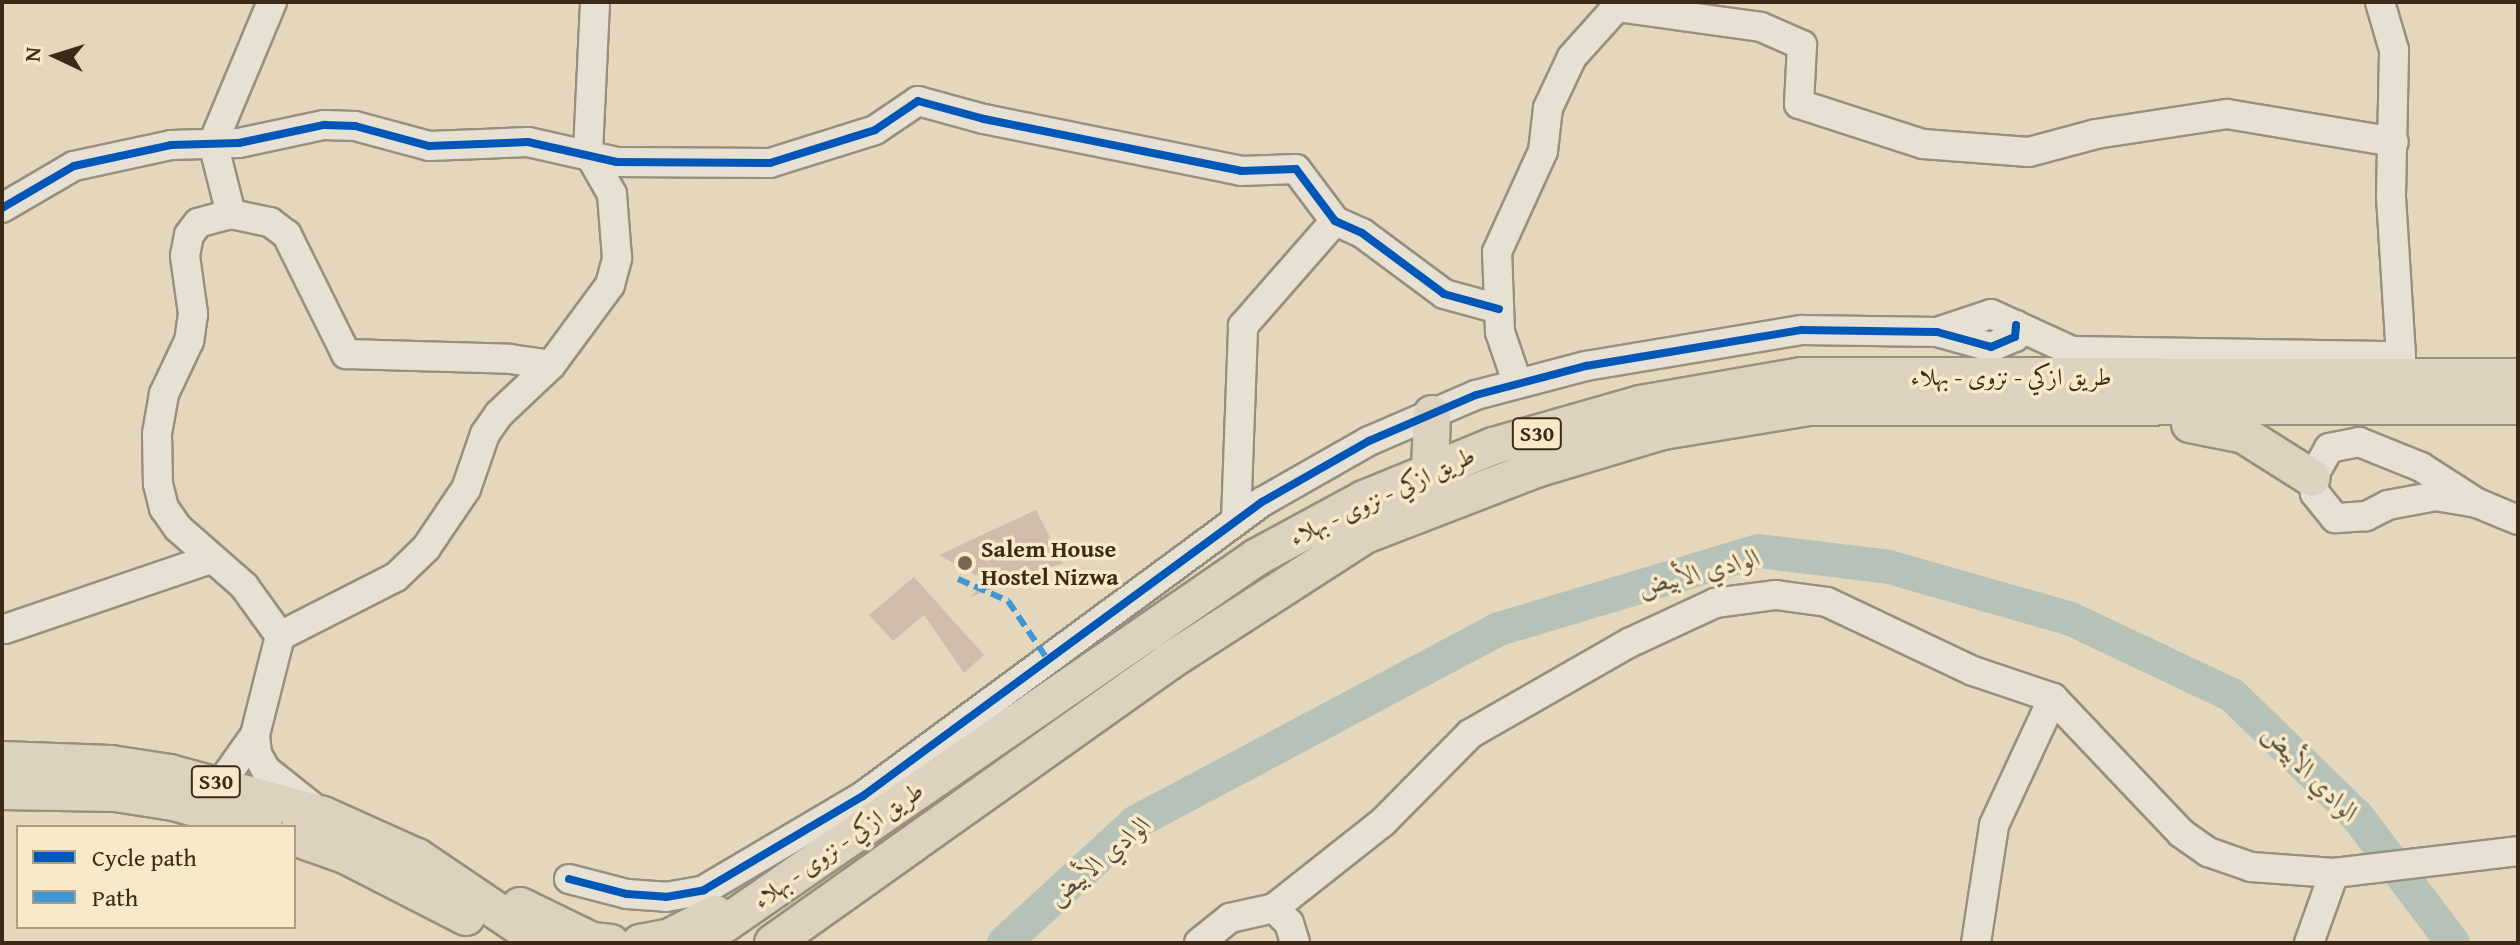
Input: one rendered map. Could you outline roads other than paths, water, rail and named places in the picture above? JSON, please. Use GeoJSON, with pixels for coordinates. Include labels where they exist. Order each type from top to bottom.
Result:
{"type":"FeatureCollection","features":[{"type":"Feature","properties":{"kind":"main road"},"geometry":{"type":"LineString","coordinates":[[2401,356],[2518,352]]}},
{"type":"Feature","properties":{"kind":"main road","name":"طريق ازكي - نزوى - بهلاء"},"geometry":{"type":"LineString","coordinates":[[697,943],[798,870],[1257,557],[1308,527],[1430,471],[1640,404],[1802,376],[2518,377]]}},
{"type":"Feature","properties":{"kind":"main road"},"geometry":{"type":"LineString","coordinates":[[2062,406],[2244,435],[2312,478]]}},
{"type":"Feature","properties":{"kind":"main road","name":"طريق ازكي - نزوى - بهلاء"},"geometry":{"type":"LineString","coordinates":[[773,943],[1168,662],[1365,535],[1536,469],[1663,431],[1809,407],[2397,410],[2518,406]]}},
{"type":"Feature","properties":{"kind":"main road"},"geometry":{"type":"LineString","coordinates":[[1430,471],[1432,414]]}},
{"type":"Feature","properties":{"kind":"main road","name":"S30"},"geometry":{"type":"LineString","coordinates":[[2,760],[111,764],[221,783],[323,815],[417,857],[544,943]]}},
{"type":"Feature","properties":{"kind":"main road","name":"S30"},"geometry":{"type":"LineString","coordinates":[[2,791],[115,793],[173,802],[257,825]]}},
{"type":"Feature","properties":{"kind":"main road"},"geometry":{"type":"LineString","coordinates":[[296,838],[345,855],[437,899],[505,943]]}},
{"type":"Feature","properties":{"kind":"main road"},"geometry":{"type":"LineString","coordinates":[[345,855],[420,900],[465,943]]}},
{"type":"Feature","properties":{"kind":"main road"},"geometry":{"type":"LineString","coordinates":[[417,857],[592,941],[611,943]]}},
{"type":"Feature","properties":{"kind":"main road"},"geometry":{"type":"LineString","coordinates":[[640,943],[670,937],[798,870]]}},
{"type":"Feature","properties":{"kind":"street"},"geometry":{"type":"LineString","coordinates":[[231,214],[213,143],[272,2]]}},
{"type":"Feature","properties":{"kind":"street"},"geometry":{"type":"LineString","coordinates":[[323,815],[266,770],[257,754],[255,735],[280,636],[396,577],[426,548],[466,489],[485,434],[499,414],[551,365],[601,303],[617,258],[612,194],[588,152],[595,2]]}},
{"type":"Feature","properties":{"kind":"street"},"geometry":{"type":"LineString","coordinates":[[569,879],[627,894],[666,897],[704,890],[863,796],[1236,520],[1369,441],[1517,382],[1686,346],[1802,330],[1937,332],[1979,315],[2003,316],[2072,351],[2401,356],[2391,196],[2394,50],[2380,2]]}},
{"type":"Feature","properties":{"kind":"street"},"geometry":{"type":"LineString","coordinates":[[1517,382],[1500,332],[1497,252],[1543,151],[1548,108],[1572,57],[1616,4],[1761,27],[1802,45],[1799,104],[1923,144],[2029,152],[2096,134],[2227,114],[2394,142]]}},
{"type":"Feature","properties":{"kind":"street"},"geometry":{"type":"LineString","coordinates":[[2,208],[74,166],[171,145],[252,141],[324,125],[355,126],[429,146],[508,141],[588,152],[617,162],[770,163],[875,130],[918,101],[984,119],[1241,171],[1296,169],[1335,221],[1362,233],[1444,294],[1499,309]]}},
{"type":"Feature","properties":{"kind":"street"},"geometry":{"type":"LineString","coordinates":[[280,636],[244,586],[211,559],[164,508],[157,433],[164,394],[189,341],[189,235],[198,223],[231,214],[270,222],[287,235],[346,354],[510,359],[551,365]]}},
{"type":"Feature","properties":{"kind":"street"},"geometry":{"type":"LineString","coordinates":[[1236,520],[1243,326],[1335,221]]}},
{"type":"Feature","properties":{"kind":"street"},"geometry":{"type":"LineString","coordinates":[[2477,503],[2436,496],[2388,505],[2366,516],[2335,518],[2315,493],[2312,478],[2329,448],[2359,442],[2421,467],[2477,503],[2518,520]]}},
{"type":"Feature","properties":{"kind":"street"},"geometry":{"type":"LineString","coordinates":[[5,629],[211,559]]}},
{"type":"Feature","properties":{"kind":"street"},"geometry":{"type":"LineString","coordinates":[[1199,943],[1230,918],[1274,908],[1383,822],[1470,734],[1629,643],[1715,603],[1776,595],[1827,602],[1973,671],[2053,698],[2181,833],[2208,852],[2251,867],[2334,873],[2518,851]]}},
{"type":"Feature","properties":{"kind":"street"},"geometry":{"type":"LineString","coordinates":[[1976,943],[1994,825],[2053,698]]}},
{"type":"Feature","properties":{"kind":"street"},"geometry":{"type":"LineString","coordinates":[[221,783],[255,735]]}},
{"type":"Feature","properties":{"kind":"street"},"geometry":{"type":"LineString","coordinates":[[2309,943],[2334,873]]}},
{"type":"Feature","properties":{"kind":"street"},"geometry":{"type":"LineString","coordinates":[[1274,908],[1289,923],[1295,943]]}},
{"type":"Feature","properties":{"kind":"waterway","name":"الوادي الأبيض"},"geometry":{"type":"LineString","coordinates":[[1004,943],[1136,822],[1499,629],[1759,551],[1889,567],[2071,619],[2232,695],[2357,816],[2453,943]]}},
{"type":"Feature","properties":{"kind":"place","name":"Salem House Hostel Nizwa"},"geometry":{"type":"Point","coordinates":[965,563]}}]}
